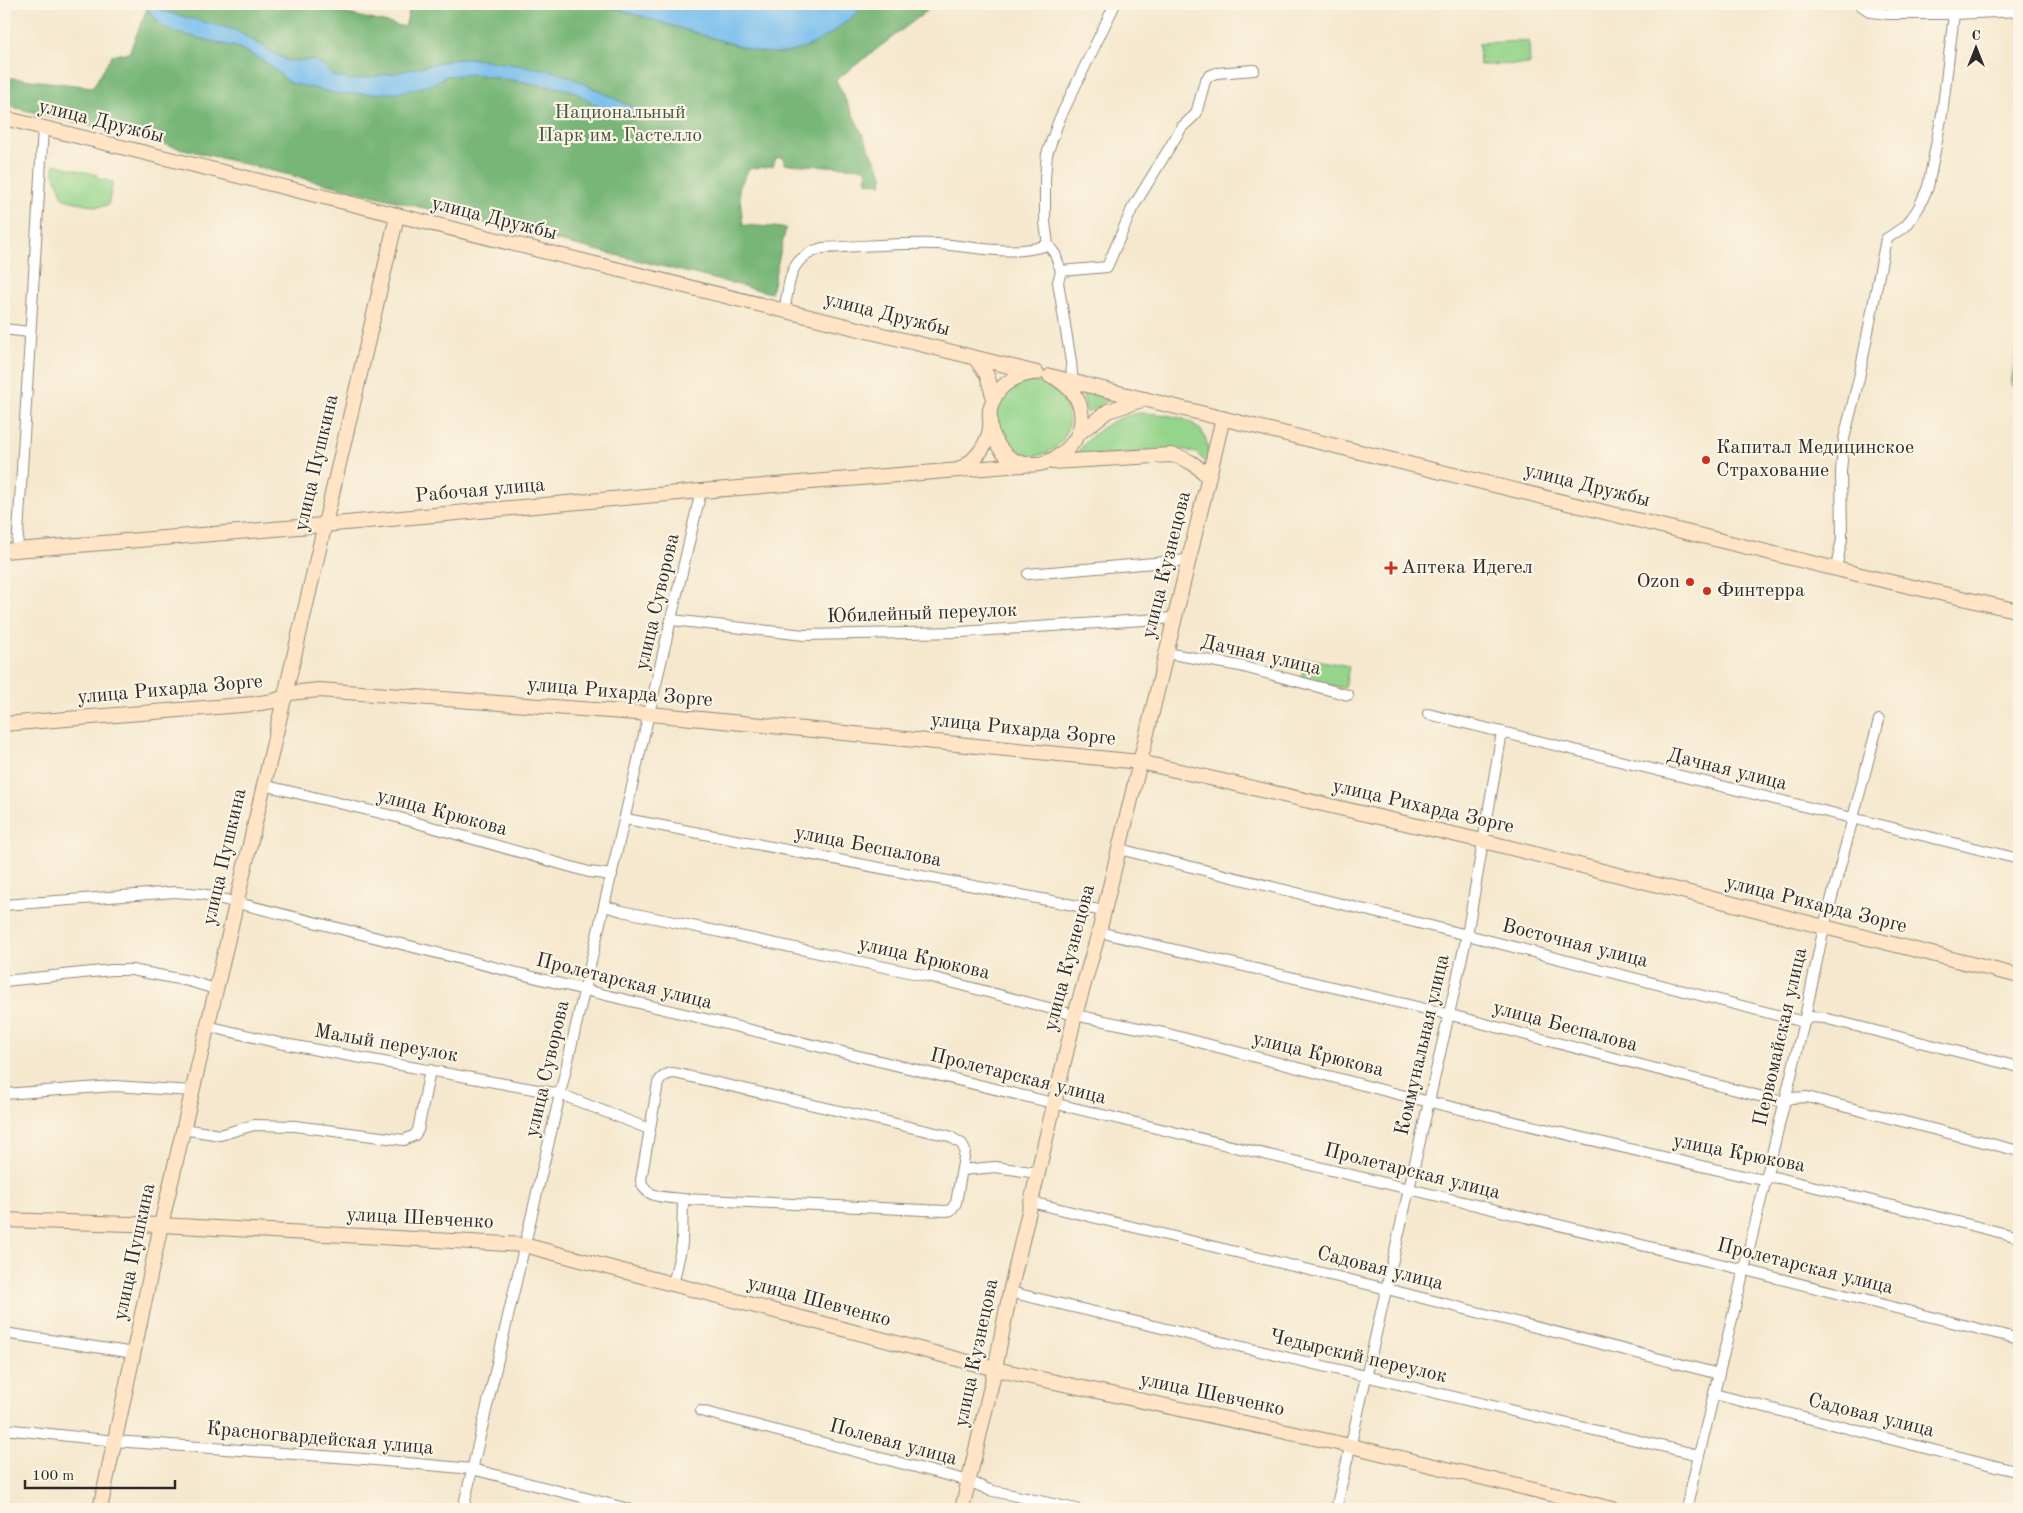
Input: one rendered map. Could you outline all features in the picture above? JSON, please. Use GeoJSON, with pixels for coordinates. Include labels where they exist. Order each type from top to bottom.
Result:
{"type":"FeatureCollection","features":[{"type":"Feature","properties":{"kind":"street"},"geometry":{"type":"LineString","coordinates":[[1078,434],[1081,416],[1073,387],[1071,362],[1062,318],[1058,282],[1061,271],[1055,254],[1048,245],[1045,222],[1047,154],[1059,120],[1115,4]]}},
{"type":"Feature","properties":{"kind":"street"},"geometry":{"type":"LineString","coordinates":[[1859,4],[1871,12],[1888,14],[1954,14],[2019,10]]}},
{"type":"Feature","properties":{"kind":"street"},"geometry":{"type":"LineString","coordinates":[[1836,568],[1842,539],[1840,471],[1844,439],[1861,369],[1886,239],[1906,225],[1919,207],[1928,187],[1942,114],[1954,14]]}},
{"type":"Feature","properties":{"kind":"street"},"geometry":{"type":"LineString","coordinates":[[1061,271],[1107,267],[1132,209],[1182,127],[1196,114],[1205,81],[1209,76],[1216,73],[1254,70]]}},
{"type":"Feature","properties":{"kind":"street","name":"улица Дружбы"},"geometry":{"type":"LineString","coordinates":[[4,118],[1044,374]]}},
{"type":"Feature","properties":{"kind":"street"},"geometry":{"type":"LineString","coordinates":[[10,551],[30,332],[43,128]]}},
{"type":"Feature","properties":{"kind":"street","name":"улица Пушкина"},"geometry":{"type":"LineString","coordinates":[[100,1509],[161,1225],[215,989],[396,216]]}},
{"type":"Feature","properties":{"kind":"street"},"geometry":{"type":"LineString","coordinates":[[784,311],[793,269],[800,258],[822,248],[936,244],[1015,251],[1036,249],[1048,245]]}},
{"type":"Feature","properties":{"kind":"street"},"geometry":{"type":"LineString","coordinates":[[4,329],[30,332]]}},
{"type":"Feature","properties":{"kind":"street"},"geometry":{"type":"LineString","coordinates":[[975,358],[987,375],[994,399]]}},
{"type":"Feature","properties":{"kind":"street"},"geometry":{"type":"LineString","coordinates":[[959,469],[976,457],[985,444],[990,427],[990,412],[994,399],[1001,388],[1012,379],[1024,374],[1044,374],[1073,387]]}},
{"type":"Feature","properties":{"kind":"street","name":"улица Дружбы"},"geometry":{"type":"LineString","coordinates":[[1073,387],[1146,399],[2019,611]]}},
{"type":"Feature","properties":{"kind":"street"},"geometry":{"type":"LineString","coordinates":[[1048,462],[1066,452],[1078,434],[1108,411],[1146,399]]}},
{"type":"Feature","properties":{"kind":"street","name":"улица Кузнецова"},"geometry":{"type":"LineString","coordinates":[[962,1509],[995,1369],[1010,1292],[1075,1015],[1099,932],[1223,418]]}},
{"type":"Feature","properties":{"kind":"street"},"geometry":{"type":"LineString","coordinates":[[990,427],[996,442],[1006,453],[1019,461],[1034,464],[1171,455],[1191,461],[1208,478]]}},
{"type":"Feature","properties":{"kind":"street","name":"Рабочая улица"},"geometry":{"type":"LineString","coordinates":[[10,551],[1034,464]]}},
{"type":"Feature","properties":{"kind":"street","name":"улица Суворова"},"geometry":{"type":"LineString","coordinates":[[463,1509],[701,491]]}},
{"type":"Feature","properties":{"kind":"street"},"geometry":{"type":"LineString","coordinates":[[1028,574],[1188,560]]}},
{"type":"Feature","properties":{"kind":"street","name":"Юбилейный переулок"},"geometry":{"type":"LineString","coordinates":[[672,620],[804,635],[961,632],[1174,618]]}},
{"type":"Feature","properties":{"kind":"street","name":"Дачная улица"},"geometry":{"type":"LineString","coordinates":[[1166,653],[1240,666],[1348,695]]}},
{"type":"Feature","properties":{"kind":"street","name":"улица Рихарда Зорге"},"geometry":{"type":"LineString","coordinates":[[4,724],[254,704],[283,698],[290,693],[319,690],[650,714],[1140,762],[1483,842],[2019,976]]}},
{"type":"Feature","properties":{"kind":"street","name":"Дачная улица"},"geometry":{"type":"LineString","coordinates":[[1428,714],[2019,859]]}},
{"type":"Feature","properties":{"kind":"street","name":"Первомайская улица"},"geometry":{"type":"LineString","coordinates":[[1686,1509],[1804,1022],[1824,928],[1879,720]]}},
{"type":"Feature","properties":{"kind":"street","name":"Коммунальная улица"},"geometry":{"type":"LineString","coordinates":[[1336,1509],[1352,1446],[1447,1014],[1467,935],[1502,732]]}},
{"type":"Feature","properties":{"kind":"street","name":"улица Крюкова"},"geometry":{"type":"LineString","coordinates":[[262,785],[393,816],[589,872],[612,874]]}},
{"type":"Feature","properties":{"kind":"street","name":"улица Беспалова"},"geometry":{"type":"LineString","coordinates":[[626,818],[1104,911]]}},
{"type":"Feature","properties":{"kind":"street","name":"Восточная улица"},"geometry":{"type":"LineString","coordinates":[[1119,849],[1467,935],[1804,1022],[1810,1017],[1824,1018],[2019,1067]]}},
{"type":"Feature","properties":{"kind":"street","name":"Пролетарская улица"},"geometry":{"type":"LineString","coordinates":[[4,905],[175,892],[202,894],[585,990],[1745,1270],[2019,1339]]}},
{"type":"Feature","properties":{"kind":"street","name":"улица Крюкова"},"geometry":{"type":"LineString","coordinates":[[605,906],[927,976],[1075,1015],[1168,1034],[1428,1101],[1765,1180],[1771,1176],[2019,1238]]}},
{"type":"Feature","properties":{"kind":"street","name":"улица Беспалова"},"geometry":{"type":"LineString","coordinates":[[1099,932],[1447,1014],[1784,1102],[1790,1098],[1807,1097],[2019,1151]]}},
{"type":"Feature","properties":{"kind":"street"},"geometry":{"type":"LineString","coordinates":[[4,981],[112,970],[132,970],[189,981],[215,989]]}},
{"type":"Feature","properties":{"kind":"street","name":"Малый переулок"},"geometry":{"type":"LineString","coordinates":[[207,1026],[279,1043],[560,1094],[649,1130]]}},
{"type":"Feature","properties":{"kind":"street"},"geometry":{"type":"LineString","coordinates":[[183,1129],[220,1135],[254,1125],[296,1126],[404,1140],[415,1135],[418,1130],[430,1070]]}},
{"type":"Feature","properties":{"kind":"street"},"geometry":{"type":"LineString","coordinates":[[674,1073],[949,1136],[962,1144],[965,1152],[962,1170],[956,1203],[951,1210],[946,1211],[683,1199],[653,1195],[646,1192],[641,1180],[658,1083],[667,1074],[674,1073]]}},
{"type":"Feature","properties":{"kind":"street"},"geometry":{"type":"LineString","coordinates":[[4,1094],[114,1086],[192,1091]]}},
{"type":"Feature","properties":{"kind":"street"},"geometry":{"type":"LineString","coordinates":[[962,1170],[995,1167],[1038,1173]]}},
{"type":"Feature","properties":{"kind":"street"},"geometry":{"type":"LineString","coordinates":[[673,1285],[682,1244],[683,1199]]}},
{"type":"Feature","properties":{"kind":"street","name":"Садовая улица"},"geometry":{"type":"LineString","coordinates":[[1031,1202],[1387,1289],[1719,1374]]}},
{"type":"Feature","properties":{"kind":"street","name":"улица Шевченко"},"geometry":{"type":"LineString","coordinates":[[4,1220],[161,1225],[524,1245],[995,1369],[1352,1446],[1613,1509]]}},
{"type":"Feature","properties":{"kind":"street","name":"Чедырский переулок"},"geometry":{"type":"LineString","coordinates":[[1010,1292],[1699,1455]]}},
{"type":"Feature","properties":{"kind":"street"},"geometry":{"type":"LineString","coordinates":[[4,1333],[134,1353]]}},
{"type":"Feature","properties":{"kind":"street","name":"Садовая улица"},"geometry":{"type":"LineString","coordinates":[[1714,1394],[2019,1472]]}},
{"type":"Feature","properties":{"kind":"street","name":"Полевая улица"},"geometry":{"type":"LineString","coordinates":[[702,1411],[969,1481],[990,1490],[1076,1509]]}},
{"type":"Feature","properties":{"kind":"street","name":"Красногвардейская улица"},"geometry":{"type":"LineString","coordinates":[[4,1429],[115,1441],[364,1459],[472,1469],[629,1509]]}},
{"type":"Feature","properties":{"kind":"green space","name":"Национальный Парк им. Гастелло"},"geometry":{"type":"Polygon","coordinates":[[[155,4],[304,4],[405,27],[411,4],[601,4],[759,52],[810,46],[854,15],[865,4],[936,4],[836,80],[883,176],[882,184],[867,182],[866,168],[784,164],[783,157],[776,158],[773,166],[749,169],[739,188],[743,225],[786,228],[771,293],[4,105],[4,77],[93,87],[112,55],[129,53],[147,9],[163,27],[179,33],[239,48],[267,63],[290,83],[375,94],[430,85],[447,76],[474,74],[571,90],[611,114],[652,117],[572,78],[469,58],[351,80],[333,76],[324,66],[299,60],[287,61],[252,39],[162,11],[155,4]]]}},
{"type":"Feature","properties":{"kind":"green space"},"geometry":{"type":"Polygon","coordinates":[[[1529,41],[1530,64],[1480,65],[1479,43],[1529,41]]]}},
{"type":"Feature","properties":{"kind":"green space"},"geometry":{"type":"Polygon","coordinates":[[[54,164],[97,175],[96,178],[113,182],[108,205],[97,207],[64,199],[54,174],[54,164]]]}},
{"type":"Feature","properties":{"kind":"green space"},"geometry":{"type":"Polygon","coordinates":[[[2016,353],[2019,354],[2019,386],[2011,385],[2016,353]]]}},
{"type":"Feature","properties":{"kind":"green space"},"geometry":{"type":"Polygon","coordinates":[[[1032,382],[1053,388],[1063,398],[1069,419],[1063,440],[1053,450],[1032,456],[1011,450],[1001,440],[995,419],[1001,398],[1011,388],[1032,382]]]}},
{"type":"Feature","properties":{"kind":"green space"},"geometry":{"type":"Polygon","coordinates":[[[1082,390],[1113,398],[1087,413],[1082,390]]]}},
{"type":"Feature","properties":{"kind":"green space"},"geometry":{"type":"Polygon","coordinates":[[[1139,413],[1175,417],[1192,423],[1199,428],[1206,439],[1210,466],[1196,453],[1186,450],[1074,456],[1102,428],[1119,419],[1139,413]]]}},
{"type":"Feature","properties":{"kind":"green space"},"geometry":{"type":"Polygon","coordinates":[[[1305,658],[1349,666],[1345,688],[1301,680],[1305,658]]]}},
{"type":"Feature","properties":{"kind":"water"},"geometry":{"type":"Polygon","coordinates":[[[143,4],[155,4],[162,11],[235,30],[287,61],[313,60],[324,66],[333,76],[351,80],[469,58],[549,70],[572,78],[654,118],[631,118],[611,114],[571,90],[474,74],[447,76],[430,85],[398,93],[339,94],[290,83],[267,63],[239,48],[179,33],[163,27],[143,4]]]}},
{"type":"Feature","properties":{"kind":"water"},"geometry":{"type":"Polygon","coordinates":[[[601,4],[865,4],[827,36],[804,48],[776,53],[759,52],[601,4]]]}},
{"type":"Feature","properties":{"kind":"place","name":"Капитал Медицинское Страхование"},"geometry":{"type":"Point","coordinates":[1706,460]}},
{"type":"Feature","properties":{"kind":"place","name":"Аптека Идегел"},"geometry":{"type":"Point","coordinates":[1391,568]}},
{"type":"Feature","properties":{"kind":"place","name":"Ozon"},"geometry":{"type":"Point","coordinates":[1690,582]}},
{"type":"Feature","properties":{"kind":"place","name":"Финтерра"},"geometry":{"type":"Point","coordinates":[1707,591]}}]}
